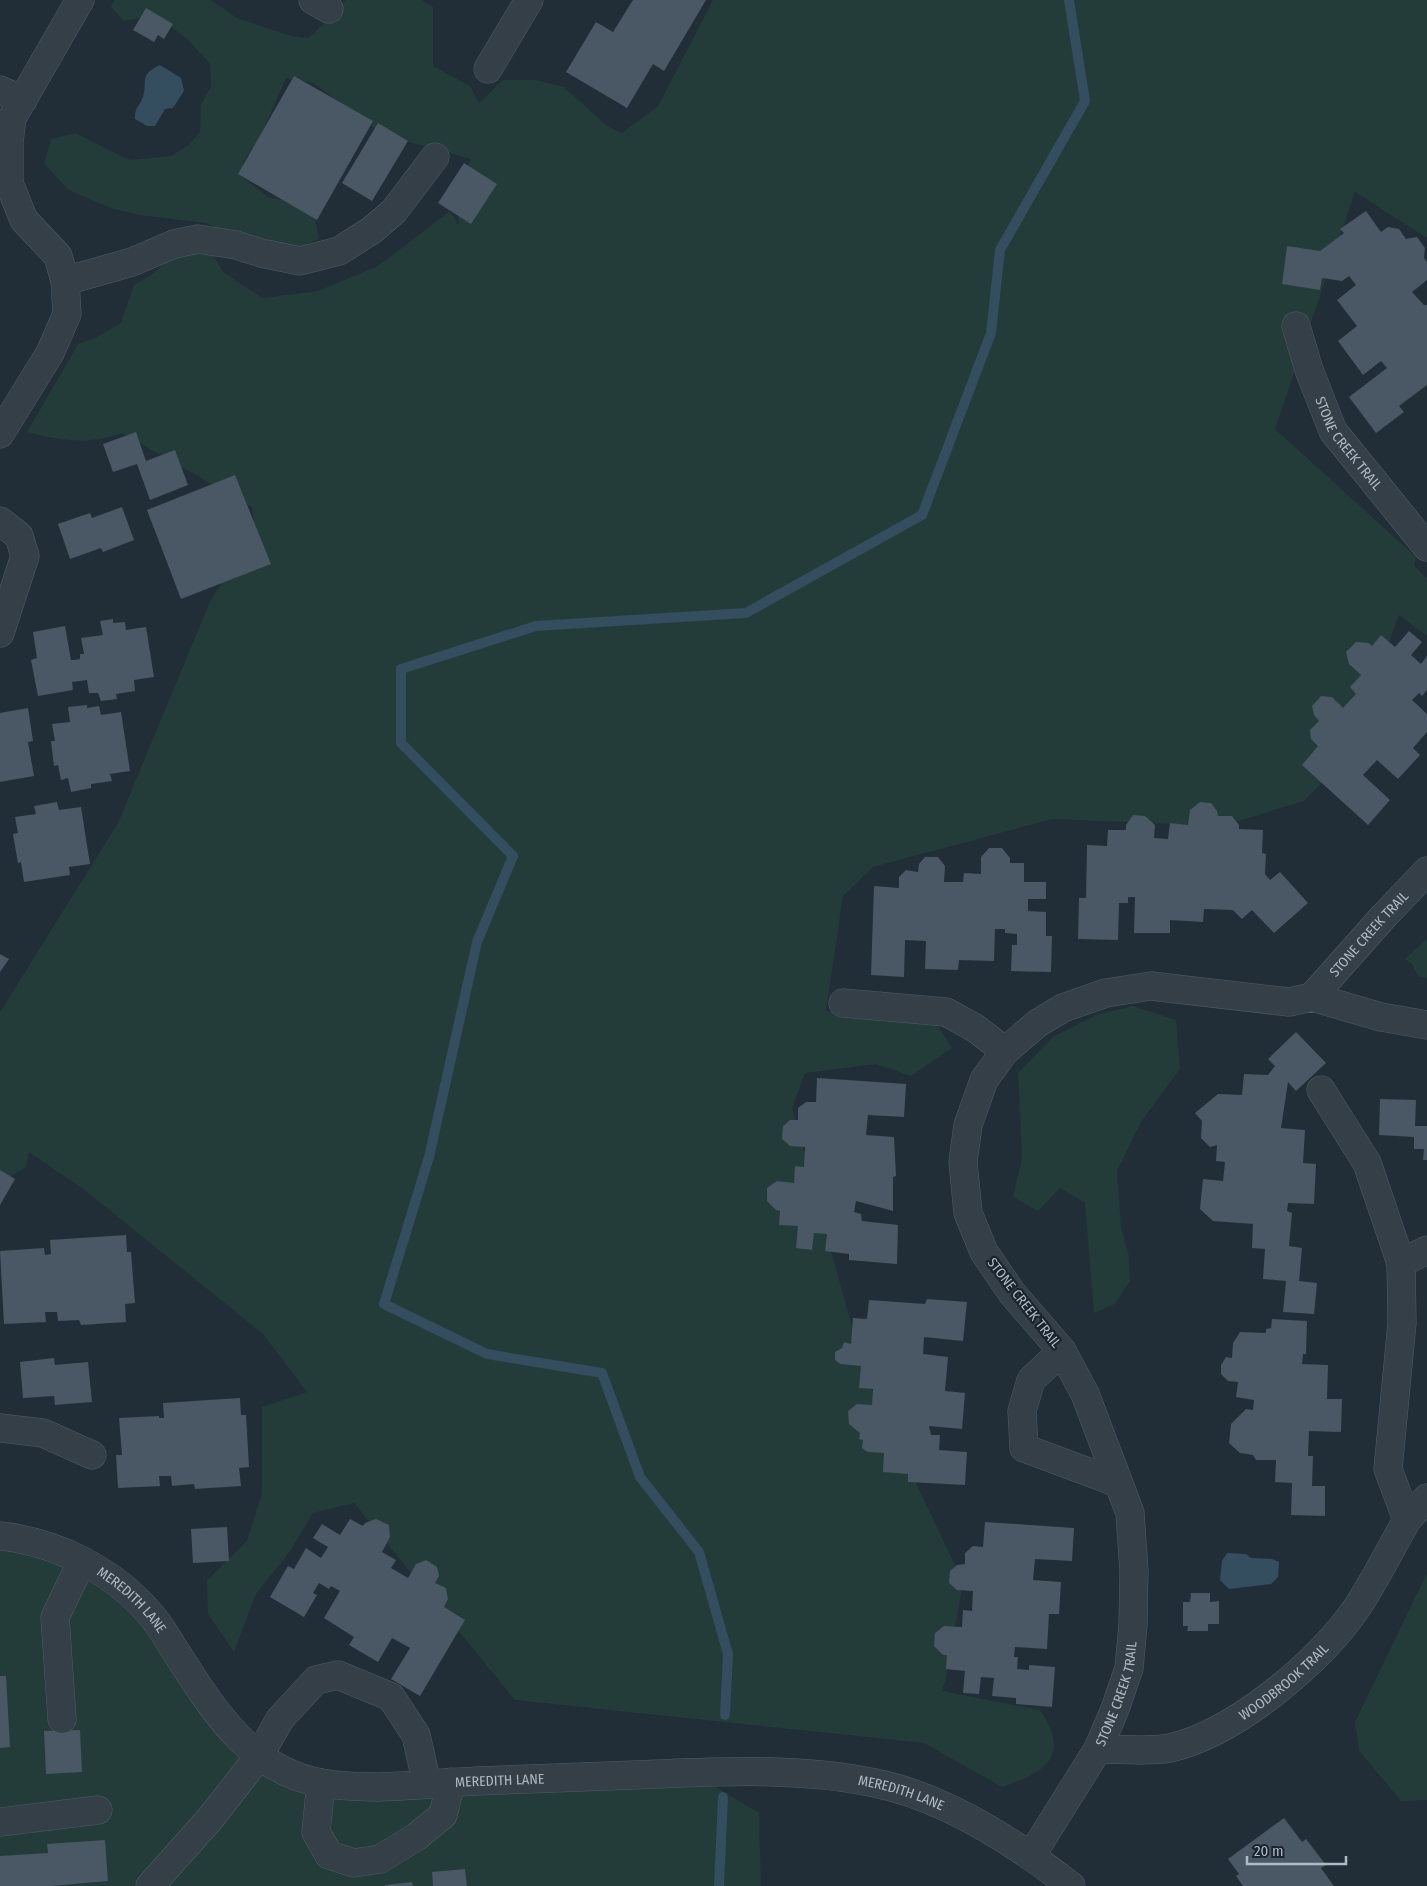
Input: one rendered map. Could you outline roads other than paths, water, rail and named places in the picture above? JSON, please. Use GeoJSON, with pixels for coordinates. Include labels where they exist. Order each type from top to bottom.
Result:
{"type":"FeatureCollection","features":[{"type":"Feature","properties":{"kind":"street"},"geometry":{"type":"LineString","coordinates":[[0,434],[50,353],[68,314],[65,281],[58,256],[24,220],[9,183],[9,142],[12,118],[11,95],[80,0]]}},
{"type":"Feature","properties":{"kind":"street"},"geometry":{"type":"LineString","coordinates":[[488,68],[529,0]]}},
{"type":"Feature","properties":{"kind":"street"},"geometry":{"type":"LineString","coordinates":[[65,281],[132,262],[174,244],[198,239],[236,245],[261,254],[300,261],[339,250],[372,230],[394,211],[435,157]]}},
{"type":"Feature","properties":{"kind":"street","name":"STONE CREEK TRAIL"},"geometry":{"type":"LineString","coordinates":[[1296,326],[1309,370],[1333,431],[1427,547]]}},
{"type":"Feature","properties":{"kind":"street"},"geometry":{"type":"LineString","coordinates":[[0,521],[19,536],[25,556],[0,633]]}},
{"type":"Feature","properties":{"kind":"street","name":"STONE CREEK TRAIL"},"geometry":{"type":"LineString","coordinates":[[1312,997],[1427,871]]}},
{"type":"Feature","properties":{"kind":"street","name":"STONE CREEK TRAIL"},"geometry":{"type":"LineString","coordinates":[[1031,1856],[1098,1749],[1116,1709],[1128,1668],[1133,1625],[1134,1571],[1130,1513],[1085,1394],[1062,1351],[1012,1293],[984,1252],[968,1213],[962,1168],[968,1125],[984,1080],[1005,1051],[1038,1023],[1057,1012],[1106,993],[1151,986],[1289,1002],[1312,997],[1381,1016],[1427,1025]]}},
{"type":"Feature","properties":{"kind":"street"},"geometry":{"type":"LineString","coordinates":[[843,1003],[946,1012],[975,1028],[1005,1051]]}},
{"type":"Feature","properties":{"kind":"street"},"geometry":{"type":"LineString","coordinates":[[1321,1090],[1367,1163],[1401,1264],[1402,1324],[1388,1469],[1407,1520]]}},
{"type":"Feature","properties":{"kind":"street"},"geometry":{"type":"LineString","coordinates":[[1401,1264],[1427,1250]]}},
{"type":"Feature","properties":{"kind":"street"},"geometry":{"type":"LineString","coordinates":[[1062,1351],[1031,1380],[1022,1411],[1024,1448],[1118,1483]]}},
{"type":"Feature","properties":{"kind":"street"},"geometry":{"type":"LineString","coordinates":[[0,1428],[43,1433],[92,1455]]}},
{"type":"Feature","properties":{"kind":"street","name":"WOODBROOK TRAIL"},"geometry":{"type":"LineString","coordinates":[[1098,1749],[1169,1748],[1199,1738],[1240,1717],[1282,1686],[1324,1645],[1357,1606],[1407,1520],[1427,1498]]}},
{"type":"Feature","properties":{"kind":"street","name":"MEREDITH LANE"},"geometry":{"type":"LineString","coordinates":[[0,1536],[22,1539],[56,1549],[82,1561],[109,1577],[153,1616],[213,1709],[259,1756],[294,1775],[321,1783],[382,1788],[439,1783],[739,1770],[815,1773],[878,1783],[940,1805],[1003,1836],[1071,1886]]}},
{"type":"Feature","properties":{"kind":"street"},"geometry":{"type":"LineString","coordinates":[[62,1719],[55,1617],[82,1561]]}},
{"type":"Feature","properties":{"kind":"street"},"geometry":{"type":"LineString","coordinates":[[150,1886],[209,1820],[259,1756],[280,1719],[316,1680],[338,1674],[391,1697],[416,1735],[439,1783],[443,1815],[416,1837],[380,1859],[354,1863],[329,1855],[316,1832],[321,1783]]}},
{"type":"Feature","properties":{"kind":"street"},"geometry":{"type":"LineString","coordinates":[[0,1822],[98,1810]]}},
{"type":"Feature","properties":{"kind":"water"},"geometry":{"type":"Polygon","coordinates":[[[160,65],[181,78],[184,91],[173,108],[165,109],[155,126],[147,126],[135,119],[135,112],[143,97],[146,76],[160,65]]]}},
{"type":"Feature","properties":{"kind":"water"},"geometry":{"type":"Polygon","coordinates":[[[1227,1553],[1246,1554],[1251,1558],[1272,1559],[1279,1562],[1278,1577],[1271,1584],[1229,1589],[1220,1580],[1222,1561],[1227,1553]]]}},
{"type":"Feature","properties":{"kind":"waterway"},"geometry":{"type":"LineString","coordinates":[[725,1715],[728,1654],[699,1552],[640,1477],[602,1373],[487,1354],[384,1304],[429,1157],[477,942],[513,856],[401,743],[401,669],[536,626],[746,613],[922,515],[991,333],[1000,250],[1085,101],[1069,0]]}},
{"type":"Feature","properties":{"kind":"waterway"},"geometry":{"type":"LineString","coordinates":[[719,1886],[723,1797]]}}]}
